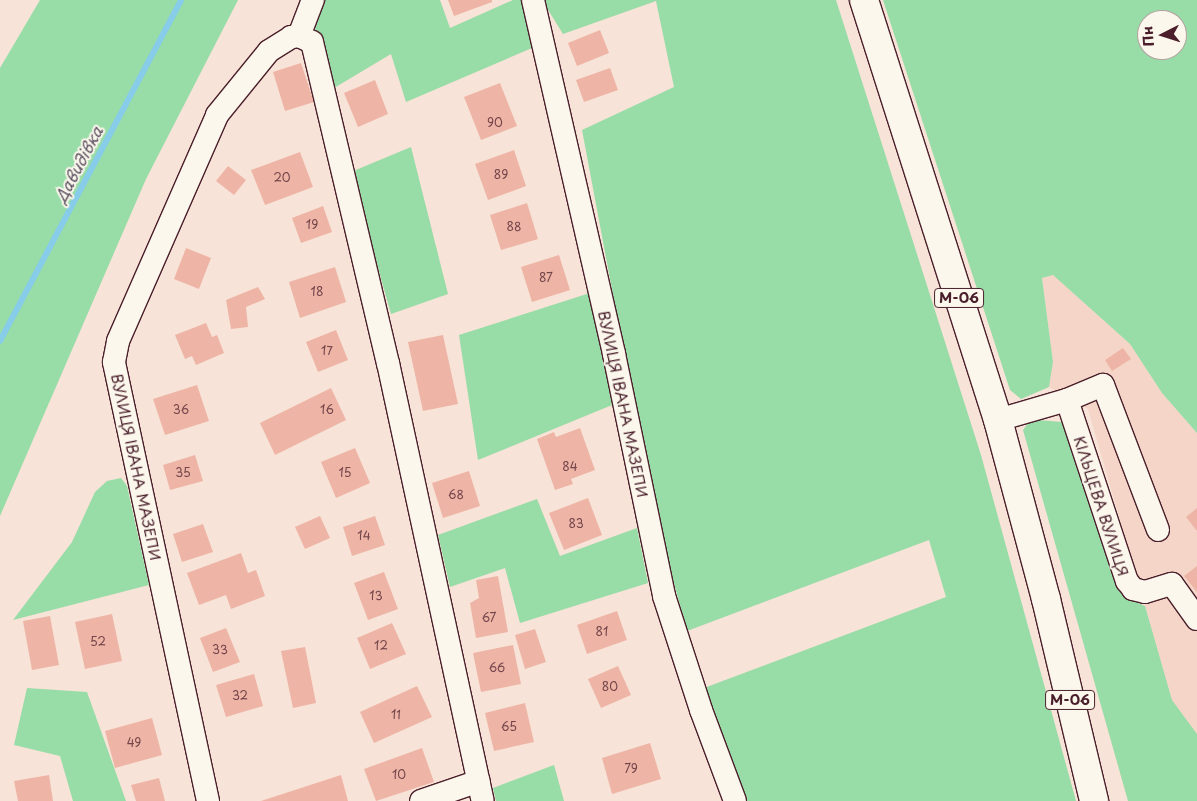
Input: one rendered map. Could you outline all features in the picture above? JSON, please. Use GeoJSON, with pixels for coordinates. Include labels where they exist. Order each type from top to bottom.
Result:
{"type":"FeatureCollection","features":[{"type":"Feature","properties":{"kind":"highway","name":"М-06"},"geometry":{"type":"LineString","coordinates":[[864,0],[998,420],[1046,599],[1094,801]]}},
{"type":"Feature","properties":{"kind":"street"},"geometry":{"type":"LineString","coordinates":[[313,0],[299,36],[312,42],[388,363],[481,791],[421,801]]}},
{"type":"Feature","properties":{"kind":"street","name":"ВУЛИЦЯ ІВАНА МАЗЕПИ"},"geometry":{"type":"LineString","coordinates":[[533,0],[614,354],[664,596],[735,801]]}},
{"type":"Feature","properties":{"kind":"street","name":"ВУЛИЦЯ ІВАНА МАЗЕПИ"},"geometry":{"type":"LineString","coordinates":[[208,801],[114,362],[118,341],[218,115],[269,51],[291,37],[299,36]]}},
{"type":"Feature","properties":{"kind":"street"},"geometry":{"type":"LineString","coordinates":[[998,420],[1067,400],[1104,385],[1158,530]]}},
{"type":"Feature","properties":{"kind":"street","name":"КІЛЬЦЕВА ВУЛИЦЯ"},"geometry":{"type":"LineString","coordinates":[[1067,400],[1126,581],[1133,589],[1145,592],[1172,584],[1197,619]]}},
{"type":"Feature","properties":{"kind":"shaded area"},"geometry":{"type":"Polygon","coordinates":[[[1053,275],[1130,344],[1162,393],[1197,433],[1197,734],[1172,700],[1088,409],[1049,387],[1053,362],[1042,278],[1053,275]]]}},
{"type":"Feature","properties":{"kind":"green space"},"geometry":{"type":"Polygon","coordinates":[[[40,0],[238,0],[146,179],[0,516],[0,68],[40,0]]]}},
{"type":"Feature","properties":{"kind":"green space"},"geometry":{"type":"Polygon","coordinates":[[[325,0],[440,0],[450,28],[513,0],[526,0],[539,45],[406,102],[391,54],[329,91],[314,23],[325,0]]]}},
{"type":"Feature","properties":{"kind":"green space"},"geometry":{"type":"Polygon","coordinates":[[[542,0],[836,0],[981,455],[1076,801],[743,801],[704,688],[946,597],[929,540],[687,631],[653,507],[582,130],[674,87],[656,1],[563,34],[542,0]]]}},
{"type":"Feature","properties":{"kind":"green space"},"geometry":{"type":"Polygon","coordinates":[[[883,0],[1197,0],[1197,433],[1162,393],[1130,344],[1053,275],[1042,278],[1053,362],[1049,387],[1021,399],[1010,390],[883,0]]]}},
{"type":"Feature","properties":{"kind":"green space"},"geometry":{"type":"Polygon","coordinates":[[[411,147],[448,294],[391,314],[351,172],[411,147]]]}},
{"type":"Feature","properties":{"kind":"green space"},"geometry":{"type":"Polygon","coordinates":[[[593,292],[617,403],[478,460],[459,335],[593,292]]]}},
{"type":"Feature","properties":{"kind":"green space"},"geometry":{"type":"Polygon","coordinates":[[[1038,420],[1062,422],[1071,432],[1128,598],[1145,606],[1172,700],[1197,734],[1197,801],[1128,801],[1023,430],[1028,423],[1038,420]]]}},
{"type":"Feature","properties":{"kind":"green space"},"geometry":{"type":"Polygon","coordinates":[[[121,478],[127,486],[149,585],[13,620],[72,542],[95,492],[107,481],[121,478]]]}},
{"type":"Feature","properties":{"kind":"green space"},"geometry":{"type":"Polygon","coordinates":[[[537,499],[560,556],[637,528],[648,583],[520,623],[505,568],[450,587],[438,535],[537,499]]]}},
{"type":"Feature","properties":{"kind":"green space"},"geometry":{"type":"Polygon","coordinates":[[[27,688],[87,692],[126,801],[73,801],[60,756],[14,745],[27,688]]]}},
{"type":"Feature","properties":{"kind":"green space"},"geometry":{"type":"Polygon","coordinates":[[[554,765],[564,801],[496,801],[493,788],[554,765]]]}},
{"type":"Feature","properties":{"kind":"building"},"geometry":{"type":"Polygon","coordinates":[[[448,0],[492,0],[492,2],[454,16],[448,0]]]}},
{"type":"Feature","properties":{"kind":"building"},"geometry":{"type":"Polygon","coordinates":[[[600,30],[609,53],[577,66],[568,43],[600,30]]]}},
{"type":"Feature","properties":{"kind":"building"},"geometry":{"type":"Polygon","coordinates":[[[301,63],[314,102],[285,111],[273,72],[301,63]]]}},
{"type":"Feature","properties":{"kind":"building"},"geometry":{"type":"Polygon","coordinates":[[[610,68],[618,90],[584,102],[576,80],[610,68]]]}},
{"type":"Feature","properties":{"kind":"building"},"geometry":{"type":"Polygon","coordinates":[[[375,80],[388,114],[358,127],[344,93],[375,80]]]}},
{"type":"Feature","properties":{"kind":"building"},"geometry":{"type":"Polygon","coordinates":[[[500,83],[517,126],[481,140],[464,97],[500,83]]]}},
{"type":"Feature","properties":{"kind":"building"},"geometry":{"type":"Polygon","coordinates":[[[514,150],[526,186],[488,200],[475,164],[514,150]]]}},
{"type":"Feature","properties":{"kind":"building"},"geometry":{"type":"Polygon","coordinates":[[[300,152],[313,187],[265,205],[251,170],[300,152]]]}},
{"type":"Feature","properties":{"kind":"building"},"geometry":{"type":"Polygon","coordinates":[[[228,166],[246,180],[234,195],[216,181],[228,166]]]}},
{"type":"Feature","properties":{"kind":"building"},"geometry":{"type":"Polygon","coordinates":[[[527,203],[538,239],[501,250],[490,215],[527,203]]]}},
{"type":"Feature","properties":{"kind":"building"},"geometry":{"type":"Polygon","coordinates":[[[323,206],[332,232],[301,243],[292,218],[323,206]]]}},
{"type":"Feature","properties":{"kind":"building"},"geometry":{"type":"Polygon","coordinates":[[[186,248],[211,258],[199,289],[174,279],[186,248]]]}},
{"type":"Feature","properties":{"kind":"building"},"geometry":{"type":"Polygon","coordinates":[[[559,255],[570,290],[532,302],[521,267],[559,255]]]}},
{"type":"Feature","properties":{"kind":"building"},"geometry":{"type":"Polygon","coordinates":[[[335,267],[346,302],[300,318],[289,282],[335,267]]]}},
{"type":"Feature","properties":{"kind":"building"},"geometry":{"type":"Polygon","coordinates":[[[258,287],[265,299],[246,307],[248,327],[231,329],[226,300],[258,287]]]}},
{"type":"Feature","properties":{"kind":"building"},"geometry":{"type":"Polygon","coordinates":[[[206,323],[212,337],[217,335],[224,353],[196,365],[192,356],[185,359],[175,335],[206,323]]]}},
{"type":"Feature","properties":{"kind":"building"},"geometry":{"type":"Polygon","coordinates":[[[336,330],[348,360],[318,372],[306,342],[336,330]]]}},
{"type":"Feature","properties":{"kind":"building"},"geometry":{"type":"Polygon","coordinates":[[[443,335],[458,404],[423,411],[408,342],[443,335]]]}},
{"type":"Feature","properties":{"kind":"building"},"geometry":{"type":"Polygon","coordinates":[[[1123,348],[1131,359],[1112,371],[1105,360],[1123,348]]]}},
{"type":"Feature","properties":{"kind":"building"},"geometry":{"type":"Polygon","coordinates":[[[197,385],[209,421],[165,435],[153,399],[197,385]]]}},
{"type":"Feature","properties":{"kind":"building"},"geometry":{"type":"Polygon","coordinates":[[[331,388],[346,420],[275,455],[260,423],[331,388]]]}},
{"type":"Feature","properties":{"kind":"building"},"geometry":{"type":"Polygon","coordinates":[[[580,428],[595,470],[571,479],[573,484],[555,490],[537,439],[554,432],[556,437],[580,428]]]}},
{"type":"Feature","properties":{"kind":"building"},"geometry":{"type":"Polygon","coordinates":[[[355,448],[370,483],[336,498],[321,462],[355,448]]]}},
{"type":"Feature","properties":{"kind":"building"},"geometry":{"type":"Polygon","coordinates":[[[195,455],[203,481],[170,490],[163,465],[195,455]]]}},
{"type":"Feature","properties":{"kind":"building"},"geometry":{"type":"Polygon","coordinates":[[[469,471],[480,506],[443,518],[432,483],[469,471]]]}},
{"type":"Feature","properties":{"kind":"building"},"geometry":{"type":"Polygon","coordinates":[[[588,498],[602,535],[564,550],[549,513],[588,498]]]}},
{"type":"Feature","properties":{"kind":"building"},"geometry":{"type":"Polygon","coordinates":[[[1197,508],[1197,531],[1186,517],[1197,508]]]}},
{"type":"Feature","properties":{"kind":"building"},"geometry":{"type":"Polygon","coordinates":[[[320,516],[330,538],[305,549],[295,527],[320,516]]]}},
{"type":"Feature","properties":{"kind":"building"},"geometry":{"type":"Polygon","coordinates":[[[375,516],[385,545],[352,556],[343,527],[375,516]]]}},
{"type":"Feature","properties":{"kind":"building"},"geometry":{"type":"Polygon","coordinates":[[[203,524],[213,552],[182,562],[173,534],[203,524]]]}},
{"type":"Feature","properties":{"kind":"building"},"geometry":{"type":"Polygon","coordinates":[[[241,553],[248,573],[256,570],[265,596],[231,609],[226,595],[199,605],[187,573],[241,553]]]}},
{"type":"Feature","properties":{"kind":"building"},"geometry":{"type":"Polygon","coordinates":[[[1197,566],[1197,592],[1184,576],[1197,566]]]}},
{"type":"Feature","properties":{"kind":"building"},"geometry":{"type":"Polygon","coordinates":[[[384,572],[398,609],[368,620],[354,583],[384,572]]]}},
{"type":"Feature","properties":{"kind":"building"},"geometry":{"type":"Polygon","coordinates":[[[498,576],[508,632],[476,638],[470,603],[479,598],[476,580],[498,576]]]}},
{"type":"Feature","properties":{"kind":"building"},"geometry":{"type":"Polygon","coordinates":[[[617,611],[627,640],[587,654],[577,625],[617,611]]]}},
{"type":"Feature","properties":{"kind":"building"},"geometry":{"type":"Polygon","coordinates":[[[112,614],[122,661],[85,669],[75,622],[112,614]]]}},
{"type":"Feature","properties":{"kind":"building"},"geometry":{"type":"Polygon","coordinates":[[[50,616],[59,665],[32,670],[23,621],[50,616]]]}},
{"type":"Feature","properties":{"kind":"building"},"geometry":{"type":"Polygon","coordinates":[[[392,623],[406,654],[370,669],[357,638],[392,623]]]}},
{"type":"Feature","properties":{"kind":"building"},"geometry":{"type":"Polygon","coordinates":[[[226,628],[240,662],[213,672],[200,638],[226,628]]]}},
{"type":"Feature","properties":{"kind":"building"},"geometry":{"type":"Polygon","coordinates":[[[535,629],[546,662],[525,669],[515,635],[535,629]]]}},
{"type":"Feature","properties":{"kind":"building"},"geometry":{"type":"Polygon","coordinates":[[[513,645],[521,684],[481,692],[473,653],[513,645]]]}},
{"type":"Feature","properties":{"kind":"building"},"geometry":{"type":"Polygon","coordinates":[[[305,647],[316,703],[293,708],[281,651],[305,647]]]}},
{"type":"Feature","properties":{"kind":"building"},"geometry":{"type":"Polygon","coordinates":[[[618,666],[631,695],[601,708],[588,679],[618,666]]]}},
{"type":"Feature","properties":{"kind":"building"},"geometry":{"type":"Polygon","coordinates":[[[254,674],[263,706],[226,717],[216,685],[254,674]]]}},
{"type":"Feature","properties":{"kind":"building"},"geometry":{"type":"Polygon","coordinates":[[[417,686],[432,717],[374,743],[360,712],[417,686]]]}},
{"type":"Feature","properties":{"kind":"building"},"geometry":{"type":"Polygon","coordinates":[[[525,703],[534,742],[494,751],[485,713],[525,703]]]}},
{"type":"Feature","properties":{"kind":"building"},"geometry":{"type":"Polygon","coordinates":[[[152,718],[162,755],[115,768],[105,731],[152,718]]]}},
{"type":"Feature","properties":{"kind":"building"},"geometry":{"type":"Polygon","coordinates":[[[650,743],[661,779],[612,794],[602,758],[650,743]]]}},
{"type":"Feature","properties":{"kind":"building"},"geometry":{"type":"Polygon","coordinates":[[[422,748],[434,782],[376,801],[364,769],[422,748]]]}},
{"type":"Feature","properties":{"kind":"building"},"geometry":{"type":"Polygon","coordinates":[[[49,775],[53,801],[18,801],[14,781],[49,775]]]}},
{"type":"Feature","properties":{"kind":"building"},"geometry":{"type":"Polygon","coordinates":[[[341,775],[348,801],[261,801],[341,775]]]}},
{"type":"Feature","properties":{"kind":"building"},"geometry":{"type":"Polygon","coordinates":[[[159,778],[165,801],[136,801],[131,785],[159,778]]]}},
{"type":"Feature","properties":{"kind":"waterway","name":"Давидівка"},"geometry":{"type":"LineString","coordinates":[[0,341],[181,0]]}}]}
